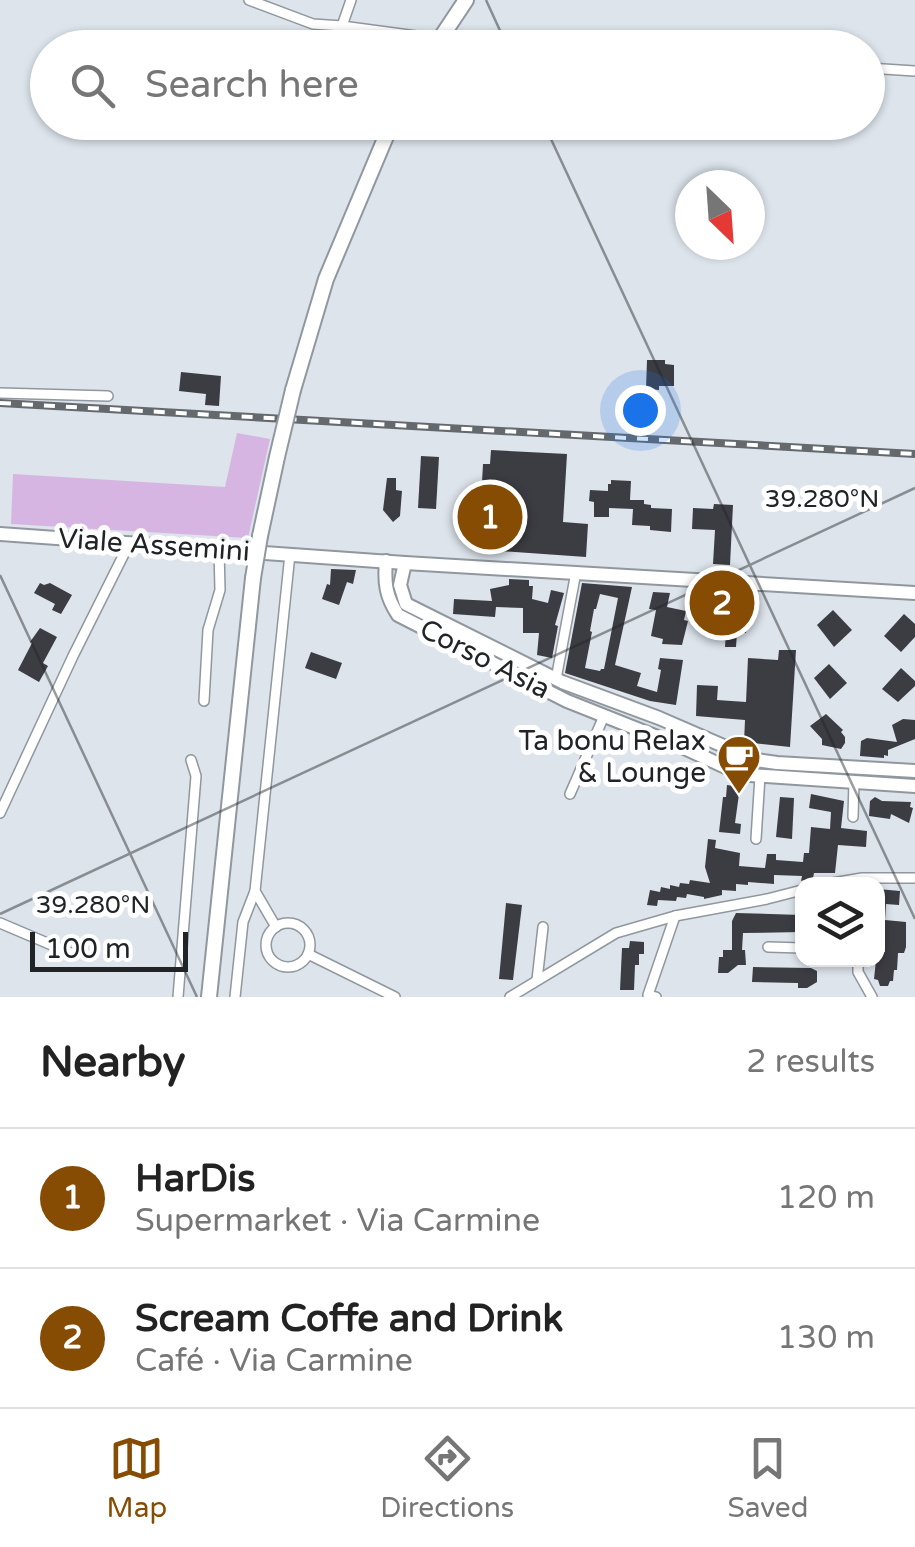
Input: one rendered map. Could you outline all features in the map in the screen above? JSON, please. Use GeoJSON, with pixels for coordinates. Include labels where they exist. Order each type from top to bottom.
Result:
{"type":"FeatureCollection","features":[{"type":"Feature","properties":{"kind":"main road"},"geometry":{"type":"LineString","coordinates":[[440,30],[466,0]]}},
{"type":"Feature","properties":{"kind":"main road"},"geometry":{"type":"LineString","coordinates":[[209,997],[253,578],[276,457],[326,279],[384,140]]}},
{"type":"Feature","properties":{"kind":"street"},"geometry":{"type":"LineString","coordinates":[[248,0],[312,24],[364,30]]}},
{"type":"Feature","properties":{"kind":"street"},"geometry":{"type":"LineString","coordinates":[[342,26],[352,0]]}},
{"type":"Feature","properties":{"kind":"street"},"geometry":{"type":"LineString","coordinates":[[885,69],[915,71]]}},
{"type":"Feature","properties":{"kind":"street"},"geometry":{"type":"LineString","coordinates":[[0,393],[108,396]]}},
{"type":"Feature","properties":{"kind":"street","name":"Viale Assemini"},"geometry":{"type":"LineString","coordinates":[[0,534],[915,593]]}},
{"type":"Feature","properties":{"kind":"street"},"geometry":{"type":"LineString","coordinates":[[0,812],[130,542]]}},
{"type":"Feature","properties":{"kind":"street"},"geometry":{"type":"LineString","coordinates":[[204,701],[208,630],[220,590],[219,549]]}},
{"type":"Feature","properties":{"kind":"street"},"geometry":{"type":"LineString","coordinates":[[235,997],[243,922],[254,892],[290,554]]}},
{"type":"Feature","properties":{"kind":"street","name":"Corso Asia"},"geometry":{"type":"LineString","coordinates":[[386,561],[387,598],[398,615],[567,701],[734,771],[915,786]]}},
{"type":"Feature","properties":{"kind":"street","name":"Corso Asia"},"geometry":{"type":"LineString","coordinates":[[405,562],[400,586],[406,604],[556,679],[756,760],[915,771]]}},
{"type":"Feature","properties":{"kind":"street"},"geometry":{"type":"LineString","coordinates":[[556,679],[576,572]]}},
{"type":"Feature","properties":{"kind":"street"},"geometry":{"type":"LineString","coordinates":[[570,794],[604,716]]}},
{"type":"Feature","properties":{"kind":"street"},"geometry":{"type":"LineString","coordinates":[[680,746],[688,730]]}},
{"type":"Feature","properties":{"kind":"street"},"geometry":{"type":"LineString","coordinates":[[178,997],[196,776],[191,760]]}},
{"type":"Feature","properties":{"kind":"street"},"geometry":{"type":"LineString","coordinates":[[756,839],[760,776]]}},
{"type":"Feature","properties":{"kind":"street"},"geometry":{"type":"LineString","coordinates":[[853,817],[854,782]]}},
{"type":"Feature","properties":{"kind":"street"},"geometry":{"type":"LineString","coordinates":[[885,880],[915,878]]}},
{"type":"Feature","properties":{"kind":"street"},"geometry":{"type":"LineString","coordinates":[[254,892],[276,927]]}},
{"type":"Feature","properties":{"kind":"street"},"geometry":{"type":"LineString","coordinates":[[510,997],[616,933],[674,916],[795,892]]}},
{"type":"Feature","properties":{"kind":"street"},"geometry":{"type":"LineString","coordinates":[[656,997],[648,995],[674,916]]}},
{"type":"Feature","properties":{"kind":"street"},"geometry":{"type":"LineString","coordinates":[[0,923],[74,954]]}},
{"type":"Feature","properties":{"kind":"street"},"geometry":{"type":"LineString","coordinates":[[290,924],[302,929],[310,941],[308,954],[298,965],[276,964],[266,946],[267,938],[276,927],[290,924]]}},
{"type":"Feature","properties":{"kind":"street"},"geometry":{"type":"LineString","coordinates":[[537,980],[543,927]]}},
{"type":"Feature","properties":{"kind":"street"},"geometry":{"type":"LineString","coordinates":[[768,947],[795,948]]}},
{"type":"Feature","properties":{"kind":"street"},"geometry":{"type":"LineString","coordinates":[[308,954],[395,997]]}},
{"type":"Feature","properties":{"kind":"street"},"geometry":{"type":"LineString","coordinates":[[858,967],[872,997]]}},
{"type":"Feature","properties":{"kind":"shaded area"},"geometry":{"type":"Polygon","coordinates":[[[237,433],[270,439],[248,538],[11,524],[13,474],[225,487],[237,433]]]}},
{"type":"Feature","properties":{"kind":"building"},"geometry":{"type":"Polygon","coordinates":[[[647,360],[665,360],[665,364],[674,365],[674,386],[646,389],[647,360]]]}},
{"type":"Feature","properties":{"kind":"building"},"geometry":{"type":"Polygon","coordinates":[[[181,372],[221,376],[219,406],[205,405],[206,394],[179,391],[181,372]]]}},
{"type":"Feature","properties":{"kind":"building"},"geometry":{"type":"Polygon","coordinates":[[[491,450],[567,454],[563,522],[588,524],[586,557],[485,550],[487,520],[480,519],[483,464],[490,464],[491,450]]]}},
{"type":"Feature","properties":{"kind":"building"},"geometry":{"type":"Polygon","coordinates":[[[421,456],[439,457],[436,509],[418,508],[421,456]]]}},
{"type":"Feature","properties":{"kind":"building"},"geometry":{"type":"Polygon","coordinates":[[[387,478],[396,478],[396,490],[402,491],[400,516],[393,522],[383,510],[387,478]]]}},
{"type":"Feature","properties":{"kind":"building"},"geometry":{"type":"Polygon","coordinates":[[[611,480],[631,481],[630,500],[644,500],[651,508],[672,509],[671,532],[632,525],[633,509],[609,508],[609,517],[594,517],[590,490],[608,491],[611,480]]]}},
{"type":"Feature","properties":{"kind":"building"},"geometry":{"type":"Polygon","coordinates":[[[714,504],[733,505],[730,565],[713,564],[715,530],[692,529],[693,508],[713,509],[714,504]]]}},
{"type":"Feature","properties":{"kind":"building"},"geometry":{"type":"Polygon","coordinates":[[[331,569],[356,570],[353,584],[347,582],[339,605],[322,599],[327,584],[330,585],[331,569]]]}},
{"type":"Feature","properties":{"kind":"building"},"geometry":{"type":"Polygon","coordinates":[[[509,579],[529,580],[529,586],[533,586],[532,599],[548,603],[551,590],[564,593],[555,625],[558,626],[552,658],[537,655],[539,633],[523,633],[523,608],[496,607],[495,617],[453,614],[454,599],[492,601],[490,589],[509,585],[509,579]]]}},
{"type":"Feature","properties":{"kind":"building"},"geometry":{"type":"Polygon","coordinates":[[[40,583],[50,583],[72,595],[61,614],[52,610],[55,604],[34,593],[40,583]]]}},
{"type":"Feature","properties":{"kind":"building"},"geometry":{"type":"Polygon","coordinates":[[[582,583],[632,587],[615,665],[641,673],[637,686],[657,692],[660,658],[683,660],[676,705],[650,701],[565,673],[582,583]],[[600,594],[585,668],[604,669],[618,598],[600,594]]]}},
{"type":"Feature","properties":{"kind":"building"},"geometry":{"type":"Polygon","coordinates":[[[653,592],[670,593],[667,607],[686,611],[684,620],[688,621],[682,645],[662,644],[663,639],[651,636],[656,610],[649,609],[653,592]]]}},
{"type":"Feature","properties":{"kind":"building"},"geometry":{"type":"Polygon","coordinates":[[[707,597],[739,598],[738,617],[747,617],[746,633],[737,632],[736,647],[725,647],[726,632],[705,631],[707,597]]]}},
{"type":"Feature","properties":{"kind":"building"},"geometry":{"type":"Polygon","coordinates":[[[833,610],[852,630],[834,647],[817,625],[833,610]]]}},
{"type":"Feature","properties":{"kind":"building"},"geometry":{"type":"Polygon","coordinates":[[[904,614],[915,624],[915,637],[901,652],[884,636],[904,614]]]}},
{"type":"Feature","properties":{"kind":"building"},"geometry":{"type":"Polygon","coordinates":[[[40,628],[57,637],[43,663],[48,666],[39,682],[18,670],[40,628]]]}},
{"type":"Feature","properties":{"kind":"building"},"geometry":{"type":"Polygon","coordinates":[[[779,650],[796,650],[790,747],[744,742],[745,720],[696,716],[697,685],[718,686],[717,700],[746,702],[748,658],[778,660],[779,650]]]}},
{"type":"Feature","properties":{"kind":"building"},"geometry":{"type":"Polygon","coordinates":[[[311,652],[342,663],[336,679],[305,668],[311,652]]]}},
{"type":"Feature","properties":{"kind":"building"},"geometry":{"type":"Polygon","coordinates":[[[829,664],[847,683],[830,699],[814,678],[829,664]]]}},
{"type":"Feature","properties":{"kind":"building"},"geometry":{"type":"Polygon","coordinates":[[[901,668],[915,681],[915,686],[898,702],[882,689],[901,668]]]}},
{"type":"Feature","properties":{"kind":"building"},"geometry":{"type":"Polygon","coordinates":[[[826,714],[843,730],[845,743],[841,749],[822,745],[822,739],[810,726],[826,714]]]}},
{"type":"Feature","properties":{"kind":"building"},"geometry":{"type":"Polygon","coordinates":[[[903,719],[915,720],[915,739],[888,750],[884,758],[860,756],[861,741],[867,738],[897,742],[892,725],[903,719]]]}},
{"type":"Feature","properties":{"kind":"building"},"geometry":{"type":"Polygon","coordinates":[[[727,785],[740,787],[735,823],[741,824],[740,834],[719,832],[727,785]]]}},
{"type":"Feature","properties":{"kind":"building"},"geometry":{"type":"Polygon","coordinates":[[[811,794],[844,801],[841,828],[867,831],[866,847],[838,845],[835,873],[814,873],[813,877],[774,875],[774,884],[748,882],[736,884],[736,891],[722,890],[722,895],[704,899],[687,894],[676,901],[658,900],[657,906],[647,905],[650,890],[660,892],[661,887],[679,887],[690,880],[710,883],[705,867],[708,839],[716,840],[715,848],[740,853],[739,866],[765,868],[767,854],[776,854],[776,860],[803,862],[804,853],[809,853],[811,827],[830,829],[831,812],[809,808],[811,794]]]}},
{"type":"Feature","properties":{"kind":"building"},"geometry":{"type":"Polygon","coordinates":[[[780,797],[794,798],[792,839],[776,837],[780,797]]]}},
{"type":"Feature","properties":{"kind":"building"},"geometry":{"type":"Polygon","coordinates":[[[875,797],[911,802],[909,823],[891,814],[890,819],[869,816],[870,801],[875,797]]]}},
{"type":"Feature","properties":{"kind":"building"},"geometry":{"type":"Polygon","coordinates":[[[885,890],[900,891],[899,905],[886,904],[885,920],[885,890]]]}},
{"type":"Feature","properties":{"kind":"building"},"geometry":{"type":"Polygon","coordinates":[[[506,903],[522,905],[513,980],[499,979],[506,903]]]}},
{"type":"Feature","properties":{"kind":"building"},"geometry":{"type":"Polygon","coordinates":[[[736,913],[795,915],[795,932],[743,933],[746,965],[718,973],[723,950],[732,950],[732,921],[736,913]]]}},
{"type":"Feature","properties":{"kind":"building"},"geometry":{"type":"Polygon","coordinates":[[[885,920],[906,922],[906,947],[904,953],[898,953],[893,981],[880,986],[874,979],[875,967],[885,967],[885,920]]]}},
{"type":"Feature","properties":{"kind":"building"},"geometry":{"type":"Polygon","coordinates":[[[630,941],[644,942],[644,954],[639,954],[639,965],[635,965],[634,990],[620,990],[622,948],[629,948],[630,941]]]}},
{"type":"Feature","properties":{"kind":"building"},"geometry":{"type":"Polygon","coordinates":[[[753,967],[811,968],[817,971],[817,982],[798,988],[798,983],[752,982],[753,967]]]}},
{"type":"Feature","properties":{"kind":"railway"},"geometry":{"type":"LineString","coordinates":[[0,403],[915,454]]}},
{"type":"Feature","properties":{"kind":"place","name":"HarDis"},"geometry":{"type":"Point","coordinates":[490,517]}},
{"type":"Feature","properties":{"kind":"place","name":"Scream Coffe and Drink"},"geometry":{"type":"Point","coordinates":[722,603]}},
{"type":"Feature","properties":{"kind":"place","name":"Ta bonu Relax & Lounge"},"geometry":{"type":"Point","coordinates":[739,795]}}]}
